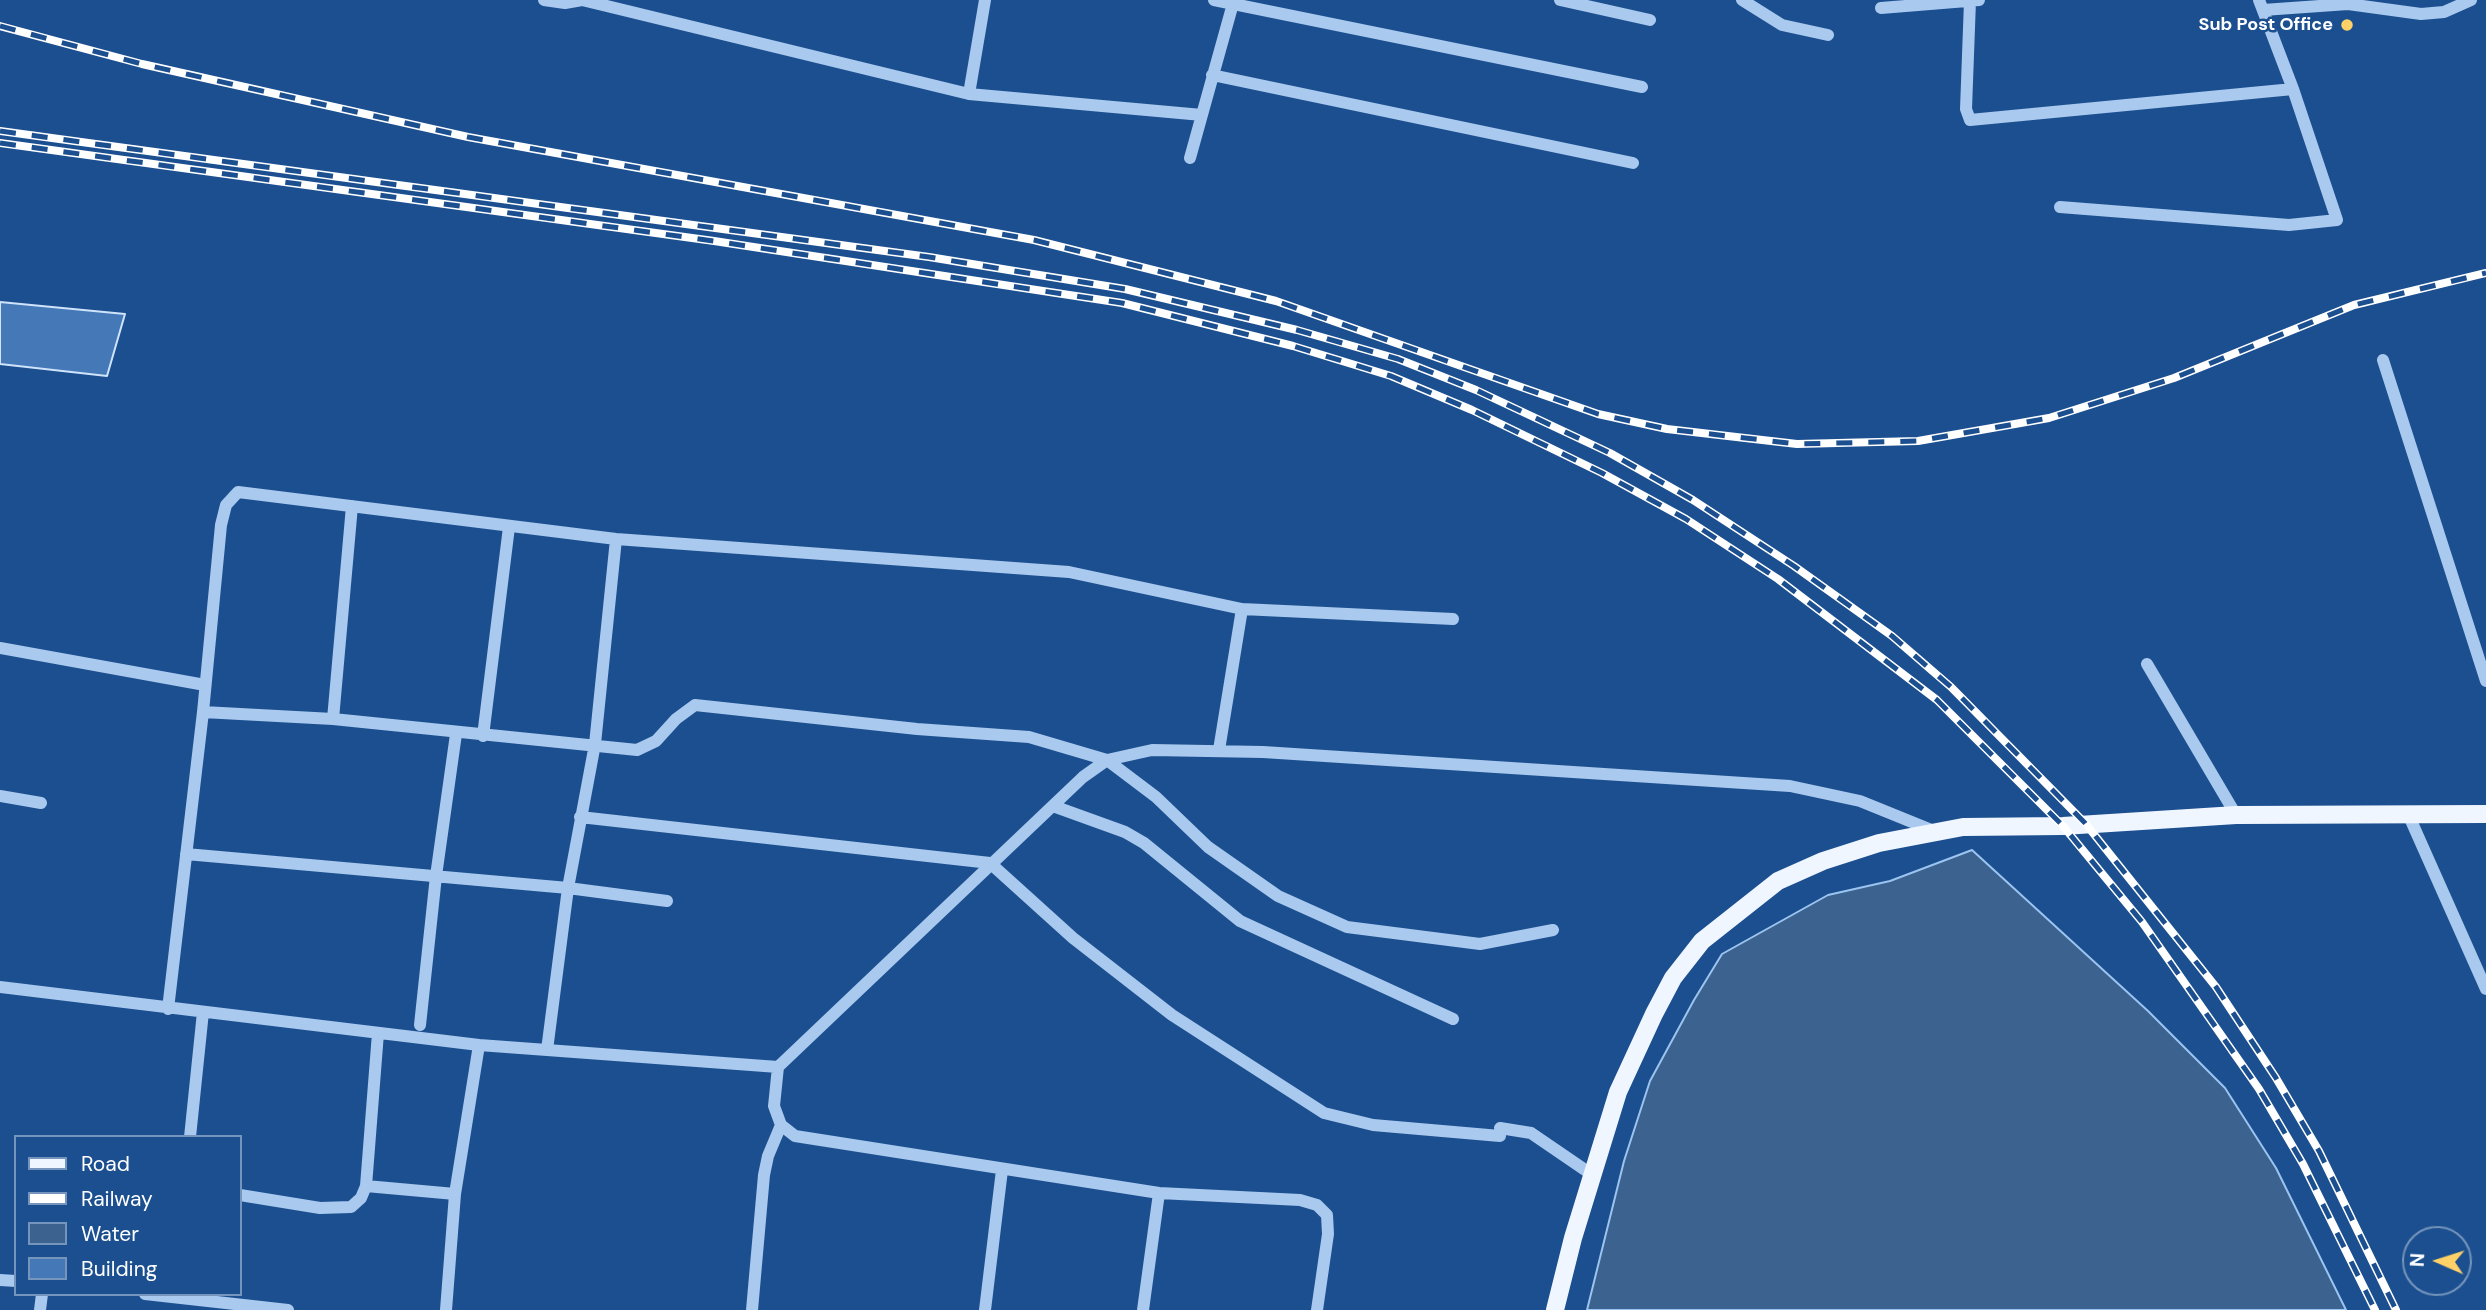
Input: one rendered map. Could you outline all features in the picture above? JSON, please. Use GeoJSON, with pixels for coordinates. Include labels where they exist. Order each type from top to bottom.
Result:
{"type":"FeatureCollection","features":[{"type":"Feature","properties":{"kind":"main road"},"geometry":{"type":"LineString","coordinates":[[1555,1310],[1591,1174],[1634,1053],[1673,978],[1702,942],[1778,881],[1834,858],[1934,831],[2236,815],[2486,814]]}},
{"type":"Feature","properties":{"kind":"street"},"geometry":{"type":"LineString","coordinates":[[544,0],[565,3],[582,0],[969,94],[1202,115]]}},
{"type":"Feature","properties":{"kind":"street"},"geometry":{"type":"LineString","coordinates":[[969,94],[985,0]]}},
{"type":"Feature","properties":{"kind":"street"},"geometry":{"type":"LineString","coordinates":[[1214,0],[1642,87]]}},
{"type":"Feature","properties":{"kind":"street"},"geometry":{"type":"LineString","coordinates":[[1560,0],[1650,20]]}},
{"type":"Feature","properties":{"kind":"street"},"geometry":{"type":"LineString","coordinates":[[1742,0],[1782,25],[1828,35]]}},
{"type":"Feature","properties":{"kind":"street"},"geometry":{"type":"LineString","coordinates":[[1881,8],[1979,0]]}},
{"type":"Feature","properties":{"kind":"street"},"geometry":{"type":"LineString","coordinates":[[2060,207],[2289,225],[2337,220],[2294,89],[2261,5],[2348,4],[2421,14],[2444,12],[2470,0]]}},
{"type":"Feature","properties":{"kind":"street"},"geometry":{"type":"LineString","coordinates":[[1970,1],[1966,114],[1970,120],[2294,89]]}},
{"type":"Feature","properties":{"kind":"street"},"geometry":{"type":"LineString","coordinates":[[1190,159],[1234,2]]}},
{"type":"Feature","properties":{"kind":"street"},"geometry":{"type":"LineString","coordinates":[[1212,75],[1633,163]]}},
{"type":"Feature","properties":{"kind":"street"},"geometry":{"type":"LineString","coordinates":[[2383,360],[2486,681]]}},
{"type":"Feature","properties":{"kind":"street"},"geometry":{"type":"LineString","coordinates":[[168,1009],[203,712],[221,525],[226,505],[238,492],[616,539],[1069,572],[1242,609],[1453,619]]}},
{"type":"Feature","properties":{"kind":"street"},"geometry":{"type":"LineString","coordinates":[[333,719],[352,506]]}},
{"type":"Feature","properties":{"kind":"street"},"geometry":{"type":"LineString","coordinates":[[483,736],[509,527]]}},
{"type":"Feature","properties":{"kind":"street"},"geometry":{"type":"LineString","coordinates":[[547,1050],[568,888],[595,744],[616,539]]}},
{"type":"Feature","properties":{"kind":"street"},"geometry":{"type":"LineString","coordinates":[[1219,750],[1242,609]]}},
{"type":"Feature","properties":{"kind":"street"},"geometry":{"type":"LineString","coordinates":[[0,649],[205,685]]}},
{"type":"Feature","properties":{"kind":"street"},"geometry":{"type":"LineString","coordinates":[[2147,664],[2236,815]]}},
{"type":"Feature","properties":{"kind":"street"},"geometry":{"type":"LineString","coordinates":[[203,712],[333,719],[456,734],[595,744],[638,750],[656,741],[676,719],[695,705],[719,705],[917,729],[1029,737],[1107,760],[1156,797],[1208,847],[1278,896],[1347,927],[1480,944],[1553,930]]}},
{"type":"Feature","properties":{"kind":"street"},"geometry":{"type":"LineString","coordinates":[[420,1025],[436,876],[456,734]]}},
{"type":"Feature","properties":{"kind":"street"},"geometry":{"type":"LineString","coordinates":[[1317,1310],[1328,1234],[1327,1215],[1317,1205],[1300,1199],[1159,1193],[795,1136],[781,1125],[774,1106],[778,1067],[1083,777],[1107,760],[1152,750],[1219,750],[1790,786],[1860,801],[1934,831]]}},
{"type":"Feature","properties":{"kind":"street"},"geometry":{"type":"LineString","coordinates":[[0,796],[41,803]]}},
{"type":"Feature","properties":{"kind":"street"},"geometry":{"type":"LineString","coordinates":[[1053,806],[1125,832],[1144,843],[1240,921],[1453,1018]]}},
{"type":"Feature","properties":{"kind":"street"},"geometry":{"type":"LineString","coordinates":[[2409,816],[2486,989]]}},
{"type":"Feature","properties":{"kind":"street"},"geometry":{"type":"LineString","coordinates":[[580,817],[990,863],[1073,938],[1172,1015],[1324,1113],[1373,1125],[1531,1133],[1591,1174]]}},
{"type":"Feature","properties":{"kind":"street"},"geometry":{"type":"LineString","coordinates":[[186,854],[568,888],[667,901]]}},
{"type":"Feature","properties":{"kind":"street"},"geometry":{"type":"LineString","coordinates":[[0,987],[479,1045],[778,1067]]}},
{"type":"Feature","properties":{"kind":"street"},"geometry":{"type":"LineString","coordinates":[[190,1135],[203,1013]]}},
{"type":"Feature","properties":{"kind":"street"},"geometry":{"type":"LineString","coordinates":[[242,1195],[320,1208],[351,1206],[361,1198],[366,1186],[378,1033]]}},
{"type":"Feature","properties":{"kind":"street"},"geometry":{"type":"LineString","coordinates":[[446,1310],[455,1194],[479,1045]]}},
{"type":"Feature","properties":{"kind":"street"},"geometry":{"type":"LineString","coordinates":[[752,1310],[764,1175],[768,1156],[781,1125]]}},
{"type":"Feature","properties":{"kind":"street"},"geometry":{"type":"LineString","coordinates":[[985,1310],[1002,1170]]}},
{"type":"Feature","properties":{"kind":"street"},"geometry":{"type":"LineString","coordinates":[[366,1186],[455,1194]]}},
{"type":"Feature","properties":{"kind":"street"},"geometry":{"type":"LineString","coordinates":[[1143,1310],[1159,1193]]}},
{"type":"Feature","properties":{"kind":"street"},"geometry":{"type":"LineString","coordinates":[[180,1296],[288,1310]]}},
{"type":"Feature","properties":{"kind":"water"},"geometry":{"type":"Polygon","coordinates":[[[1972,850],[2148,1011],[2225,1088],[2276,1168],[2346,1310],[1587,1310],[1624,1161],[1650,1081],[1722,954],[1828,895],[1890,881],[1972,850]]]}},
{"type":"Feature","properties":{"kind":"building"},"geometry":{"type":"Polygon","coordinates":[[[0,302],[125,314],[107,376],[0,364],[0,302]]]}},
{"type":"Feature","properties":{"kind":"railway"},"geometry":{"type":"LineString","coordinates":[[0,26],[142,64],[468,137],[1034,240],[1276,301],[1598,414],[1667,429],[1797,444],[1918,441],[2049,418],[2174,378],[2354,305],[2486,273]]}},
{"type":"Feature","properties":{"kind":"railway"},"geometry":{"type":"LineString","coordinates":[[0,131],[929,257],[1125,289],[1297,330],[1398,359],[1476,390],[1610,453],[1693,500],[1794,566],[1892,636],[1951,687],[2085,823],[2216,987],[2276,1078],[2319,1151],[2396,1310]]}},
{"type":"Feature","properties":{"kind":"railway"},"geometry":{"type":"LineString","coordinates":[[0,143],[714,241],[1122,303],[1293,346],[1391,376],[1472,410],[1602,473],[1686,519],[1778,579],[1937,700],[2063,826],[2142,922],[2259,1089],[2303,1164],[2375,1310]]}},
{"type":"Feature","properties":{"kind":"place","name":"Sub Post Office"},"geometry":{"type":"Point","coordinates":[2347,25]}}]}
